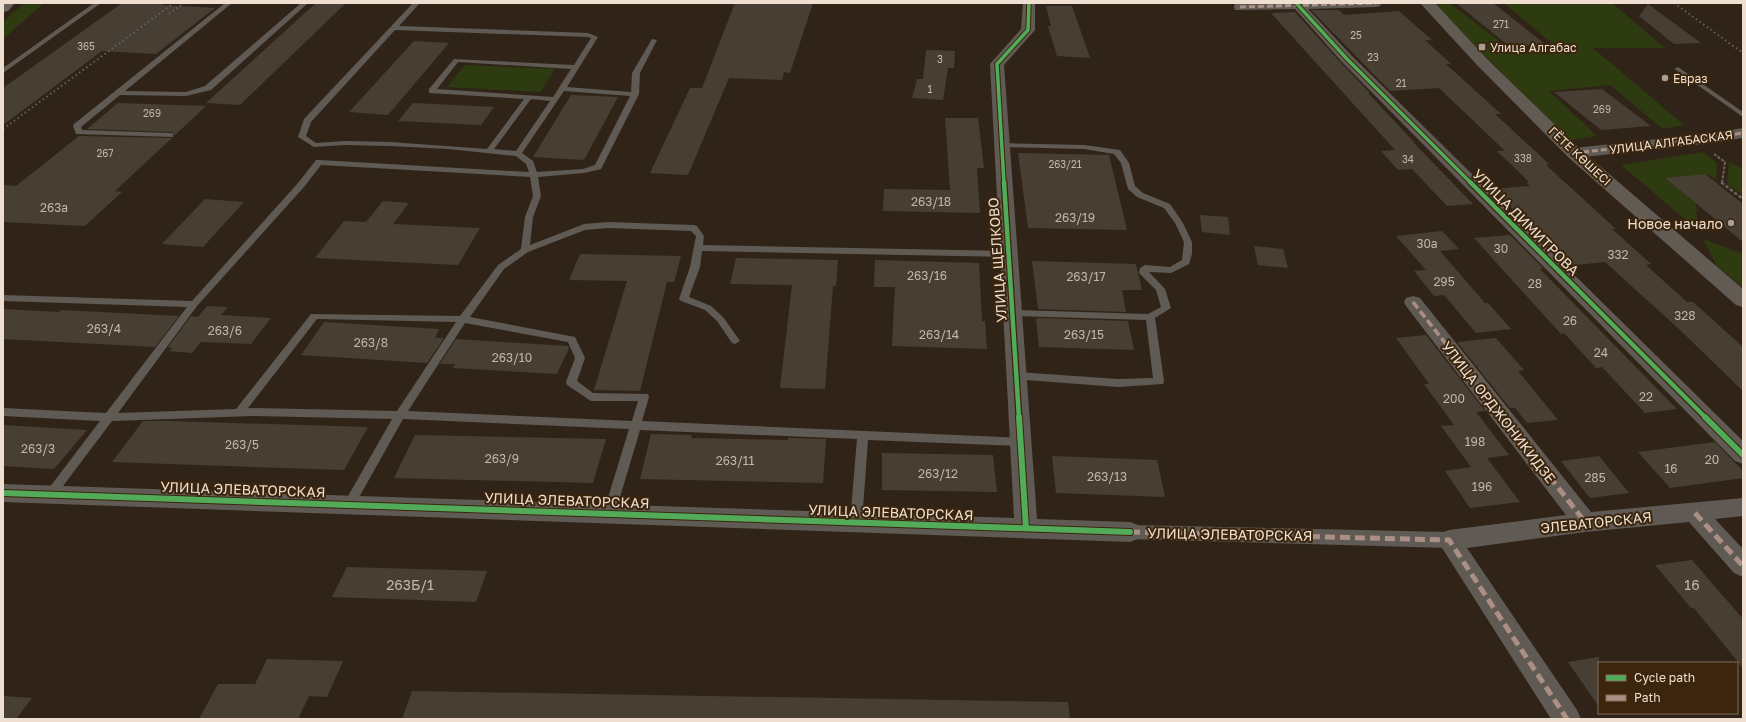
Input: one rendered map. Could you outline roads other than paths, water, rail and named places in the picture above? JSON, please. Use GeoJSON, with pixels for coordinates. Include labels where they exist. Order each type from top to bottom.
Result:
{"type":"FeatureCollection","features":[{"type":"Feature","properties":{"kind":"main road"},"geometry":{"type":"LineString","coordinates":[[3,8],[8,3]]}},
{"type":"Feature","properties":{"kind":"main road","name":"ГЁТЕ КӨШЕСІ"},"geometry":{"type":"LineString","coordinates":[[1427,3],[1482,62],[1574,153],[1743,300]]}},
{"type":"Feature","properties":{"kind":"street","name":"УЛИЦА ЩЕЛКОВО"},"geometry":{"type":"LineString","coordinates":[[1026,528],[997,64],[1028,30],[1029,3]]}},
{"type":"Feature","properties":{"kind":"street"},"geometry":{"type":"LineString","coordinates":[[1240,7],[1297,4],[1376,3]]}},
{"type":"Feature","properties":{"kind":"street","name":"УЛИЦА ДИМИТРОВА"},"geometry":{"type":"LineString","coordinates":[[1297,4],[1347,60],[1743,455]]}},
{"type":"Feature","properties":{"kind":"street","name":"УЛИЦА АЛГАБАСКАЯ"},"geometry":{"type":"LineString","coordinates":[[1574,153],[1743,133]]}},
{"type":"Feature","properties":{"kind":"street","name":"УЛИЦА ОРДЖОНИКИДЗЕ"},"geometry":{"type":"LineString","coordinates":[[1413,302],[1586,522]]}},
{"type":"Feature","properties":{"kind":"street","name":"УЛИЦА ЭЛЕВАТОРСКАЯ"},"geometry":{"type":"LineString","coordinates":[[3,493],[1130,532],[1449,540]]}},
{"type":"Feature","properties":{"kind":"street","name":"ЭЛЕВАТОРСКАЯ"},"geometry":{"type":"LineString","coordinates":[[1449,540],[1586,522],[1743,507]]}},
{"type":"Feature","properties":{"kind":"street"},"geometry":{"type":"LineString","coordinates":[[1695,512],[1743,566]]}},
{"type":"Feature","properties":{"kind":"street"},"geometry":{"type":"LineString","coordinates":[[1449,540],[1567,719]]}},
{"type":"Feature","properties":{"kind":"lane"},"geometry":{"type":"LineString","coordinates":[[3,71],[98,3]]}},
{"type":"Feature","properties":{"kind":"lane"},"geometry":{"type":"LineString","coordinates":[[170,135],[79,132],[77,126],[229,3]]}},
{"type":"Feature","properties":{"kind":"lane"},"geometry":{"type":"LineString","coordinates":[[119,93],[186,94],[208,88],[305,3]]}},
{"type":"Feature","properties":{"kind":"lane"},"geometry":{"type":"LineString","coordinates":[[417,3],[306,121],[302,137],[314,145],[345,143],[390,144],[448,147],[518,154],[530,163],[534,176],[537,196],[529,217],[525,250]]}},
{"type":"Feature","properties":{"kind":"lane"},"geometry":{"type":"LineString","coordinates":[[395,28],[588,35],[595,37],[556,99],[518,154]]}},
{"type":"Feature","properties":{"kind":"lane"},"geometry":{"type":"LineString","coordinates":[[319,162],[434,168],[534,176],[584,171],[598,167],[635,94],[636,74],[654,40]]}},
{"type":"Feature","properties":{"kind":"lane"},"geometry":{"type":"LineString","coordinates":[[556,99],[432,91],[456,60],[576,67]]}},
{"type":"Feature","properties":{"kind":"lane"},"geometry":{"type":"LineString","coordinates":[[1678,69],[1743,115]]}},
{"type":"Feature","properties":{"kind":"lane"},"geometry":{"type":"LineString","coordinates":[[562,89],[635,94]]}},
{"type":"Feature","properties":{"kind":"lane"},"geometry":{"type":"LineString","coordinates":[[489,151],[529,97]]}},
{"type":"Feature","properties":{"kind":"lane"},"geometry":{"type":"LineString","coordinates":[[314,145],[319,162]]}},
{"type":"Feature","properties":{"kind":"lane"},"geometry":{"type":"LineString","coordinates":[[1002,146],[1084,147],[1117,152],[1125,163],[1131,187],[1140,195],[1168,206],[1179,223],[1188,242],[1186,262],[1171,270],[1145,268],[1144,273],[1160,289],[1166,308],[1150,317],[1013,313]]}},
{"type":"Feature","properties":{"kind":"lane"},"geometry":{"type":"LineString","coordinates":[[50,494],[110,417],[194,304],[301,185],[319,162]]}},
{"type":"Feature","properties":{"kind":"lane"},"geometry":{"type":"LineString","coordinates":[[349,505],[400,415],[463,319],[502,267],[525,250],[584,227],[608,225],[694,228],[700,236],[695,267],[684,299],[708,308],[720,319],[735,341]]}},
{"type":"Feature","properties":{"kind":"lane"},"geometry":{"type":"LineString","coordinates":[[698,248],[1009,254]]}},
{"type":"Feature","properties":{"kind":"lane"},"geometry":{"type":"LineString","coordinates":[[3,298],[194,304]]}},
{"type":"Feature","properties":{"kind":"lane"},"geometry":{"type":"LineString","coordinates":[[238,413],[314,316],[463,319],[572,339],[580,358],[571,382],[591,397],[644,397],[609,514]]}},
{"type":"Feature","properties":{"kind":"lane"},"geometry":{"type":"LineString","coordinates":[[1017,376],[1118,383],[1160,381],[1152,338],[1150,317]]}},
{"type":"Feature","properties":{"kind":"lane"},"geometry":{"type":"LineString","coordinates":[[3,412],[110,417],[238,413],[400,415],[1021,442]]}},
{"type":"Feature","properties":{"kind":"lane"},"geometry":{"type":"LineString","coordinates":[[856,522],[863,436]]}},
{"type":"Feature","properties":{"kind":"railway"},"geometry":{"type":"LineString","coordinates":[[3,129],[174,3]]}},
{"type":"Feature","properties":{"kind":"railway"},"geometry":{"type":"LineString","coordinates":[[169,14],[184,3]]}},
{"type":"Feature","properties":{"kind":"railway"},"geometry":{"type":"LineString","coordinates":[[1674,3],[1743,53]]}},
{"type":"Feature","properties":{"kind":"place","name":"Улица Алгабас"},"geometry":{"type":"Point","coordinates":[1482,47]}},
{"type":"Feature","properties":{"kind":"place","name":"Евраз"},"geometry":{"type":"Point","coordinates":[1665,78]}},
{"type":"Feature","properties":{"kind":"place","name":"Новое начало"},"geometry":{"type":"Point","coordinates":[1731,223]}}]}
